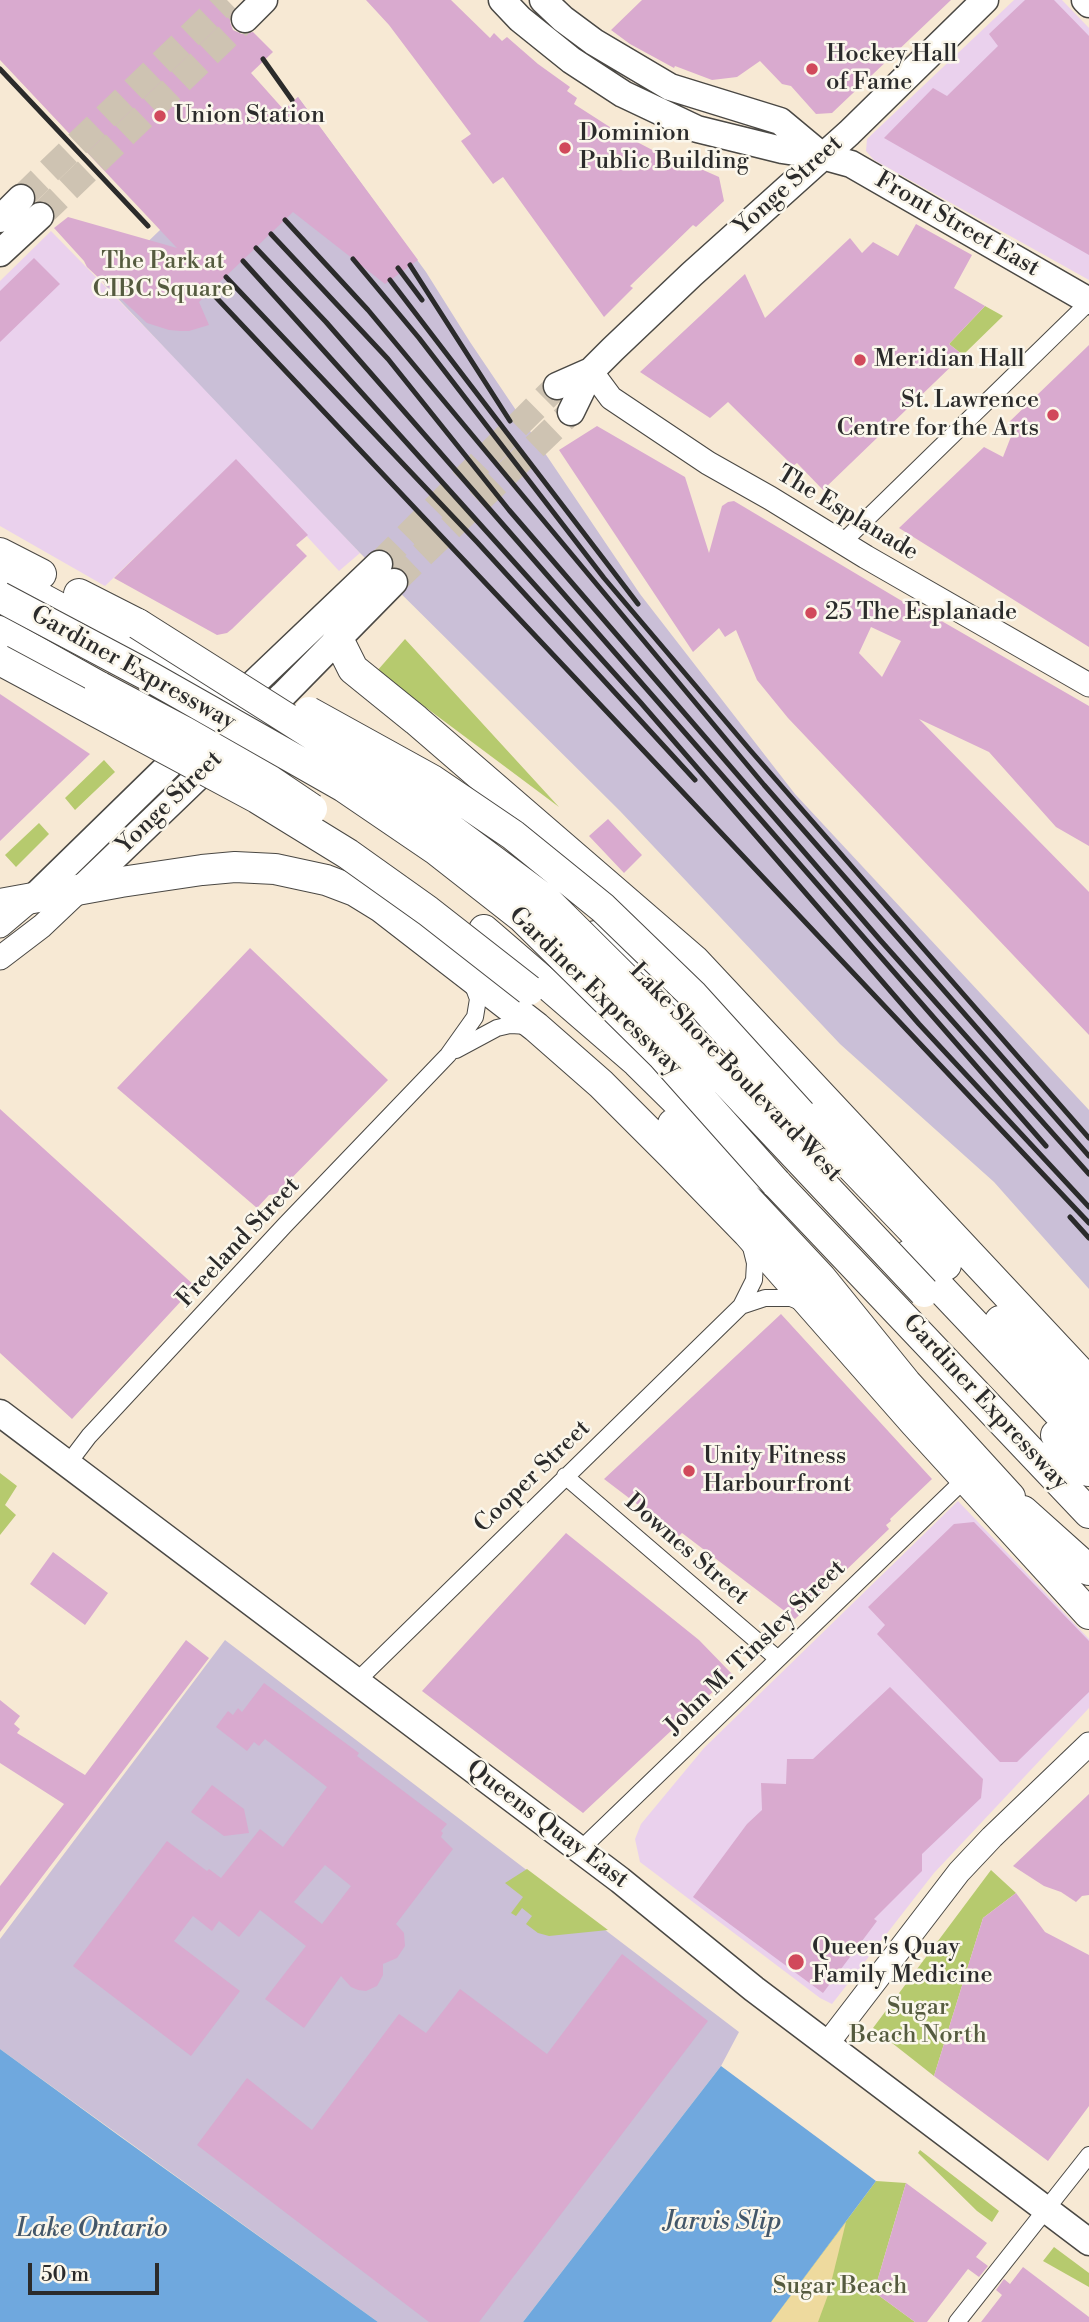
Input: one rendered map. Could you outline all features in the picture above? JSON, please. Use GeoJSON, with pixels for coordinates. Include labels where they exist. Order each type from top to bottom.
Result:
{"type":"FeatureCollection","features":[{"type":"Feature","properties":{"kind":"highway","name":"Gardiner Expressway"},"geometry":{"type":"LineString","coordinates":[[0,553],[138,624],[389,783],[546,900],[682,1035],[1089,1471]]}},
{"type":"Feature","properties":{"kind":"highway","name":"Lake Shore Boulevard West"},"geometry":{"type":"LineString","coordinates":[[0,576],[260,716],[418,814],[544,897],[638,968],[1089,1446]]}},
{"type":"Feature","properties":{"kind":"highway","name":"Gardiner Expressway"},"geometry":{"type":"LineString","coordinates":[[0,597],[145,674],[344,787],[435,849],[523,918],[662,1055],[775,1183],[1089,1513]]}},
{"type":"Feature","properties":{"kind":"highway"},"geometry":{"type":"LineString","coordinates":[[138,624],[345,730],[432,780],[513,835],[603,908],[693,995],[802,1114],[1089,1414]]}},
{"type":"Feature","properties":{"kind":"highway"},"geometry":{"type":"LineString","coordinates":[[0,631],[269,780],[377,852],[484,930],[637,1062],[702,1126],[775,1183]]}},
{"type":"Feature","properties":{"kind":"highway"},"geometry":{"type":"LineString","coordinates":[[338,639],[349,663],[374,687],[694,960],[1089,1382]]}},
{"type":"Feature","properties":{"kind":"highway"},"geometry":{"type":"LineString","coordinates":[[0,660],[257,798],[348,854],[428,911],[529,990],[611,1063],[720,1170],[821,1278],[906,1383],[1023,1511],[1089,1589]]}},
{"type":"Feature","properties":{"kind":"highway"},"geometry":{"type":"LineString","coordinates":[[0,904],[202,870],[235,867],[275,869],[326,880],[355,891],[382,907],[537,1027],[601,1084],[748,1233],[965,1479],[1089,1614]]}},
{"type":"Feature","properties":{"kind":"highway"},"geometry":{"type":"LineString","coordinates":[[638,968],[764,1057],[853,1130]]}},
{"type":"Feature","properties":{"kind":"highway"},"geometry":{"type":"LineString","coordinates":[[1023,1511],[1089,1570]]}},
{"type":"Feature","properties":{"kind":"main road"},"geometry":{"type":"LineString","coordinates":[[245,19],[264,0]]}},
{"type":"Feature","properties":{"kind":"main road"},"geometry":{"type":"LineString","coordinates":[[502,0],[520,19],[600,81],[697,129],[782,150],[822,156]]}},
{"type":"Feature","properties":{"kind":"main road"},"geometry":{"type":"LineString","coordinates":[[520,19],[541,0],[563,19],[619,58],[670,87],[780,121],[822,156]]}},
{"type":"Feature","properties":{"kind":"main road","name":"Yonge Street"},"geometry":{"type":"LineString","coordinates":[[558,386],[591,371],[692,274],[849,133],[985,0]]}},
{"type":"Feature","properties":{"kind":"main road"},"geometry":{"type":"LineString","coordinates":[[1085,0],[1089,4]]}},
{"type":"Feature","properties":{"kind":"main road"},"geometry":{"type":"LineString","coordinates":[[687,124],[697,97]]}},
{"type":"Feature","properties":{"kind":"main road","name":"Front Street East"},"geometry":{"type":"LineString","coordinates":[[822,156],[851,164],[1089,302]]}},
{"type":"Feature","properties":{"kind":"main road"},"geometry":{"type":"LineString","coordinates":[[0,219],[30,207],[0,253]]}},
{"type":"Feature","properties":{"kind":"main road","name":"Yonge Street"},"geometry":{"type":"LineString","coordinates":[[571,412],[591,371]]}},
{"type":"Feature","properties":{"kind":"main road","name":"Yonge Street"},"geometry":{"type":"LineString","coordinates":[[32,899],[234,701],[387,573],[338,639],[80,890]]}},
{"type":"Feature","properties":{"kind":"main road","name":"Queens Quay East"},"geometry":{"type":"LineString","coordinates":[[0,1413],[580,1850],[665,1915],[754,1989],[1089,2242]]}},
{"type":"Feature","properties":{"kind":"street"},"geometry":{"type":"LineString","coordinates":[[843,542],[1089,302]]}},
{"type":"Feature","properties":{"kind":"street","name":"The Esplanade"},"geometry":{"type":"LineString","coordinates":[[591,371],[611,398],[708,463],[1089,685]]}},
{"type":"Feature","properties":{"kind":"street","name":"Yonge Street"},"geometry":{"type":"LineString","coordinates":[[0,958],[42,926],[80,890]]}},
{"type":"Feature","properties":{"kind":"street","name":"Yonge Street"},"geometry":{"type":"LineString","coordinates":[[0,926],[32,899]]}},
{"type":"Feature","properties":{"kind":"street","name":"Freeland Street"},"geometry":{"type":"LineString","coordinates":[[66,1465],[89,1436],[285,1225],[448,1055],[471,1026],[478,1008],[475,988],[468,972]]}},
{"type":"Feature","properties":{"kind":"street","name":"Freeland Street"},"geometry":{"type":"LineString","coordinates":[[448,1055],[497,1028],[510,1025],[537,1027]]}},
{"type":"Feature","properties":{"kind":"street","name":"Cooper Street"},"geometry":{"type":"LineString","coordinates":[[357,1681],[741,1306],[754,1280],[755,1263],[748,1233]]}},
{"type":"Feature","properties":{"kind":"street"},"geometry":{"type":"LineString","coordinates":[[741,1306],[765,1298],[791,1298],[814,1308]]}},
{"type":"Feature","properties":{"kind":"street","name":"Downes Street"},"geometry":{"type":"LineString","coordinates":[[565,1476],[778,1659]]}},
{"type":"Feature","properties":{"kind":"street","name":"John M. Tinsley Street"},"geometry":{"type":"LineString","coordinates":[[580,1850],[965,1479]]}},
{"type":"Feature","properties":{"kind":"street"},"geometry":{"type":"LineString","coordinates":[[827,2044],[959,1872],[1089,1744]]}},
{"type":"Feature","properties":{"kind":"street"},"geometry":{"type":"LineString","coordinates":[[957,2322],[1089,2155]]}},
{"type":"Feature","properties":{"kind":"shaded area"},"geometry":{"type":"Polygon","coordinates":[[[1014,0],[1062,0],[1089,28],[1089,280],[874,160],[866,151],[867,139],[1014,0]]]}},
{"type":"Feature","properties":{"kind":"shaded area"},"geometry":{"type":"Polygon","coordinates":[[[298,97],[426,272],[470,342],[640,594],[795,794],[1089,1110],[1089,1289],[994,1182],[840,1044],[620,811],[360,553],[104,284],[298,97]]]}},
{"type":"Feature","properties":{"kind":"shaded area"},"geometry":{"type":"Polygon","coordinates":[[[51,231],[254,439],[360,553],[339,571],[236,460],[105,586],[0,526],[0,281],[51,231]]]}},
{"type":"Feature","properties":{"kind":"shaded area"},"geometry":{"type":"Polygon","coordinates":[[[958,1501],[1089,1639],[1089,1708],[934,1873],[832,2004],[820,1998],[640,1862],[635,1839],[641,1824],[704,1748],[958,1501]]]}},
{"type":"Feature","properties":{"kind":"shaded area"},"geometry":{"type":"Polygon","coordinates":[[[225,1640],[739,2032],[721,2066],[523,2322],[378,2322],[0,2049],[0,1939],[225,1640]]]}},
{"type":"Feature","properties":{"kind":"green space"},"geometry":{"type":"Polygon","coordinates":[[[985,306],[1003,316],[963,355],[949,344],[985,306]]]}},
{"type":"Feature","properties":{"kind":"green space"},"geometry":{"type":"Polygon","coordinates":[[[405,639],[559,807],[377,671],[405,639]]]}},
{"type":"Feature","properties":{"kind":"green space"},"geometry":{"type":"Polygon","coordinates":[[[104,760],[115,772],[75,810],[65,798],[104,760]]]}},
{"type":"Feature","properties":{"kind":"green space"},"geometry":{"type":"Polygon","coordinates":[[[39,823],[49,834],[16,867],[5,855],[39,823]]]}},
{"type":"Feature","properties":{"kind":"green space"},"geometry":{"type":"Polygon","coordinates":[[[0,1473],[17,1486],[5,1505],[16,1515],[0,1535],[0,1473]]]}},
{"type":"Feature","properties":{"kind":"green space"},"geometry":{"type":"Polygon","coordinates":[[[527,1869],[608,1930],[549,1936],[538,1933],[526,1924],[532,1916],[522,1908],[516,1916],[511,1913],[523,1897],[505,1883],[527,1869]]]}},
{"type":"Feature","properties":{"kind":"green space","name":"Sugar Beach North"},"geometry":{"type":"Polygon","coordinates":[[[991,1870],[1016,1893],[983,1918],[934,2076],[873,2028],[991,1870]]]}},
{"type":"Feature","properties":{"kind":"green space"},"geometry":{"type":"Polygon","coordinates":[[[920,2150],[999,2211],[992,2222],[977,2211],[918,2153],[920,2150]]]}},
{"type":"Feature","properties":{"kind":"green space","name":"Sugar Beach"},"geometry":{"type":"Polygon","coordinates":[[[876,2181],[906,2183],[874,2292],[915,2322],[771,2322],[876,2181]]]}},
{"type":"Feature","properties":{"kind":"green space"},"geometry":{"type":"Polygon","coordinates":[[[1054,2247],[1089,2273],[1089,2287],[1043,2261],[1054,2247]]]}},
{"type":"Feature","properties":{"kind":"sand"},"geometry":{"type":"Polygon","coordinates":[[[846,2222],[828,2295],[818,2322],[771,2322],[846,2222]]]}},
{"type":"Feature","properties":{"kind":"water","name":"Lake Ontario"},"geometry":{"type":"Polygon","coordinates":[[[0,2049],[118,2135],[378,2322],[0,2322],[0,2049]]]}},
{"type":"Feature","properties":{"kind":"water","name":"Jarvis Slip"},"geometry":{"type":"Polygon","coordinates":[[[721,2066],[876,2181],[771,2322],[523,2322],[721,2066]]]}},
{"type":"Feature","properties":{"kind":"building"},"geometry":{"type":"Polygon","coordinates":[[[0,0],[221,0],[232,11],[230,22],[233,30],[242,34],[253,32],[273,52],[251,73],[284,110],[298,97],[418,260],[385,284],[293,212],[199,302],[209,325],[180,331],[147,323],[87,267],[54,228],[68,217],[177,248],[0,60],[0,0]]]}},
{"type":"Feature","properties":{"kind":"building","name":"Dominion Public Building"},"geometry":{"type":"Polygon","coordinates":[[[366,0],[451,0],[490,38],[494,33],[502,41],[507,37],[570,87],[567,91],[577,98],[574,104],[616,131],[683,166],[685,162],[719,177],[724,201],[696,227],[693,225],[630,286],[633,288],[604,317],[503,177],[493,184],[461,141],[471,134],[389,25],[366,0]]]}},
{"type":"Feature","properties":{"kind":"building"},"geometry":{"type":"Polygon","coordinates":[[[642,0],[951,0],[832,113],[816,114],[791,86],[782,84],[760,61],[737,77],[712,80],[675,66],[674,68],[630,44],[611,30],[642,0]]]}},
{"type":"Feature","properties":{"kind":"building"},"geometry":{"type":"Polygon","coordinates":[[[1025,0],[1054,0],[1089,36],[1089,255],[884,138],[933,88],[947,96],[998,46],[989,34],[1025,0]]]}},
{"type":"Feature","properties":{"kind":"building","name":"Meridian Hall"},"geometry":{"type":"Polygon","coordinates":[[[916,224],[972,255],[954,288],[985,306],[949,344],[963,355],[823,490],[797,463],[793,466],[728,402],[710,418],[640,372],[745,274],[765,318],[850,238],[862,253],[873,242],[898,256],[916,224]]]}},
{"type":"Feature","properties":{"kind":"building"},"geometry":{"type":"Polygon","coordinates":[[[34,258],[60,284],[0,342],[0,291],[34,258]]]}},
{"type":"Feature","properties":{"kind":"building"},"geometry":{"type":"Polygon","coordinates":[[[1089,345],[1089,647],[899,528],[984,447],[1003,457],[1012,434],[1007,424],[1089,345]]]}},
{"type":"Feature","properties":{"kind":"building"},"geometry":{"type":"Polygon","coordinates":[[[597,426],[685,477],[709,553],[722,506],[734,501],[917,610],[919,608],[1089,706],[1089,846],[1056,827],[989,752],[919,719],[1089,892],[1089,1035],[788,718],[757,680],[736,630],[725,637],[719,628],[693,652],[559,450],[597,426]],[[871,627],[859,653],[882,677],[901,641],[871,627]]]}},
{"type":"Feature","properties":{"kind":"building"},"geometry":{"type":"Polygon","coordinates":[[[236,459],[308,535],[296,545],[307,556],[232,629],[217,635],[114,578],[236,459]]]}},
{"type":"Feature","properties":{"kind":"building"},"geometry":{"type":"Polygon","coordinates":[[[0,694],[90,754],[0,841],[0,694]]]}},
{"type":"Feature","properties":{"kind":"building"},"geometry":{"type":"Polygon","coordinates":[[[608,819],[642,855],[624,873],[589,836],[608,819]]]}},
{"type":"Feature","properties":{"kind":"building"},"geometry":{"type":"Polygon","coordinates":[[[250,948],[388,1080],[276,1194],[269,1195],[257,1208],[117,1088],[250,948]]]}},
{"type":"Feature","properties":{"kind":"building"},"geometry":{"type":"Polygon","coordinates":[[[0,1109],[195,1286],[72,1419],[0,1353],[0,1109]]]}},
{"type":"Feature","properties":{"kind":"building"},"geometry":{"type":"Polygon","coordinates":[[[781,1314],[932,1479],[890,1519],[886,1525],[889,1529],[795,1619],[682,1533],[679,1536],[604,1479],[781,1314]]]}},
{"type":"Feature","properties":{"kind":"building"},"geometry":{"type":"Polygon","coordinates":[[[974,1522],[1089,1641],[1089,1692],[1017,1762],[1000,1762],[877,1634],[885,1625],[868,1607],[954,1524],[974,1522]]]}},
{"type":"Feature","properties":{"kind":"building"},"geometry":{"type":"Polygon","coordinates":[[[566,1533],[699,1640],[732,1674],[583,1813],[422,1691],[566,1533]]]}},
{"type":"Feature","properties":{"kind":"building"},"geometry":{"type":"Polygon","coordinates":[[[53,1552],[108,1593],[85,1625],[30,1584],[53,1552]]]}},
{"type":"Feature","properties":{"kind":"building"},"geometry":{"type":"Polygon","coordinates":[[[186,1640],[209,1658],[0,1932],[0,1886],[64,1804],[0,1763],[0,1700],[20,1716],[14,1724],[20,1729],[17,1733],[85,1775],[186,1640]]]}},
{"type":"Feature","properties":{"kind":"building"},"geometry":{"type":"Polygon","coordinates":[[[264,1683],[359,1753],[357,1756],[447,1824],[441,1831],[441,1837],[453,1849],[396,1924],[404,1933],[405,1946],[397,1958],[383,1964],[383,1975],[377,1986],[366,1991],[358,1990],[351,1987],[341,1976],[304,2028],[265,1999],[306,1946],[260,1910],[239,1937],[219,1921],[212,1931],[193,1916],[174,1941],[240,1991],[191,2056],[73,1966],[167,1841],[207,1871],[209,1869],[221,1878],[260,1829],[283,1847],[327,1787],[265,1739],[259,1746],[254,1742],[247,1751],[216,1727],[228,1711],[233,1715],[238,1708],[242,1712],[264,1683]],[[325,1865],[294,1902],[322,1924],[351,1886],[325,1865]]]}},
{"type":"Feature","properties":{"kind":"building"},"geometry":{"type":"Polygon","coordinates":[[[890,1687],[983,1779],[981,1798],[922,1854],[922,1871],[874,1919],[877,1921],[823,1993],[693,1897],[747,1824],[762,1810],[761,1783],[786,1784],[787,1759],[813,1759],[890,1687]]]}},
{"type":"Feature","properties":{"kind":"building"},"geometry":{"type":"Polygon","coordinates":[[[212,1785],[244,1809],[249,1833],[224,1836],[191,1812],[212,1785]]]}},
{"type":"Feature","properties":{"kind":"building"},"geometry":{"type":"Polygon","coordinates":[[[1089,1794],[1089,1895],[1082,1896],[1076,1902],[1013,1866],[1089,1794]]]}},
{"type":"Feature","properties":{"kind":"building"},"geometry":{"type":"Polygon","coordinates":[[[1016,1893],[1045,1932],[1089,1955],[1089,2106],[1048,2161],[934,2076],[983,1918],[1016,1893]]]}},
{"type":"Feature","properties":{"kind":"building"},"geometry":{"type":"Polygon","coordinates":[[[622,1954],[708,2021],[479,2322],[429,2322],[197,2145],[247,2078],[312,2130],[399,2014],[426,2033],[460,1989],[547,2054],[622,1954]]]}},
{"type":"Feature","properties":{"kind":"building"},"geometry":{"type":"Polygon","coordinates":[[[906,2183],[987,2243],[976,2257],[988,2266],[979,2277],[968,2269],[927,2322],[915,2322],[874,2292],[906,2183]]]}},
{"type":"Feature","properties":{"kind":"building"},"geometry":{"type":"Polygon","coordinates":[[[1023,2267],[1089,2317],[1089,2322],[981,2322],[1002,2295],[996,2290],[1004,2279],[1010,2284],[1023,2267]]]}},
{"type":"Feature","properties":{"kind":"tunnel"},"geometry":{"type":"LineString","coordinates":[[21,198],[227,0]]}},
{"type":"Feature","properties":{"kind":"tunnel"},"geometry":{"type":"LineString","coordinates":[[40,216],[245,19]]}},
{"type":"Feature","properties":{"kind":"tunnel"},"geometry":{"type":"LineString","coordinates":[[379,564],[557,386]]}},
{"type":"Feature","properties":{"kind":"tunnel"},"geometry":{"type":"LineString","coordinates":[[394,582],[571,412]]}},
{"type":"Feature","properties":{"kind":"railway"},"geometry":{"type":"LineString","coordinates":[[263,59],[292,100]]}},
{"type":"Feature","properties":{"kind":"railway"},"geometry":{"type":"LineString","coordinates":[[0,69],[148,226]]}},
{"type":"Feature","properties":{"kind":"railway"},"geometry":{"type":"LineString","coordinates":[[285,220],[368,310],[764,785],[1089,1156]]}},
{"type":"Feature","properties":{"kind":"railway"},"geometry":{"type":"LineString","coordinates":[[271,234],[388,359],[509,510],[881,941],[1089,1174]]}},
{"type":"Feature","properties":{"kind":"railway"},"geometry":{"type":"LineString","coordinates":[[256,248],[326,322],[1046,1146]]}},
{"type":"Feature","properties":{"kind":"railway"},"geometry":{"type":"LineString","coordinates":[[353,259],[419,338],[604,578],[750,750],[1089,1138]]}},
{"type":"Feature","properties":{"kind":"railway"},"geometry":{"type":"LineString","coordinates":[[243,261],[641,703],[919,1024],[1089,1207]]}},
{"type":"Feature","properties":{"kind":"railway"},"geometry":{"type":"LineString","coordinates":[[410,265],[510,421]]}},
{"type":"Feature","properties":{"kind":"railway"},"geometry":{"type":"LineString","coordinates":[[398,268],[422,300]]}},
{"type":"Feature","properties":{"kind":"railway"},"geometry":{"type":"LineString","coordinates":[[226,277],[477,542],[695,780]]}},
{"type":"Feature","properties":{"kind":"railway"},"geometry":{"type":"LineString","coordinates":[[390,280],[638,604]]}},
{"type":"Feature","properties":{"kind":"railway"},"geometry":{"type":"LineString","coordinates":[[211,292],[1089,1223]]}},
{"type":"Feature","properties":{"kind":"railway"},"geometry":{"type":"LineString","coordinates":[[1070,1217],[1089,1238]]}},
{"type":"Feature","properties":{"kind":"place","name":"Hockey Hall of Fame"},"geometry":{"type":"Point","coordinates":[812,69]}},
{"type":"Feature","properties":{"kind":"place","name":"Union Station"},"geometry":{"type":"Point","coordinates":[160,116]}},
{"type":"Feature","properties":{"kind":"place","name":"Dominion Public Building"},"geometry":{"type":"Point","coordinates":[565,148]}},
{"type":"Feature","properties":{"kind":"place","name":"Meridian Hall"},"geometry":{"type":"Point","coordinates":[860,360]}},
{"type":"Feature","properties":{"kind":"place","name":"St. Lawrence Centre for the Arts"},"geometry":{"type":"Point","coordinates":[1053,415]}},
{"type":"Feature","properties":{"kind":"place","name":"25 The Esplanade"},"geometry":{"type":"Point","coordinates":[811,613]}},
{"type":"Feature","properties":{"kind":"place","name":"Unity Fitness Harbourfront"},"geometry":{"type":"Point","coordinates":[689,1471]}},
{"type":"Feature","properties":{"kind":"place","name":"Queen's Quay Family Medicine"},"geometry":{"type":"Point","coordinates":[796,1962]}},
{"type":"Feature","properties":{"kind":"park label","name":"The Park at CIBC Square"},"geometry":{"type":"Point","coordinates":[163,276]}}]}
